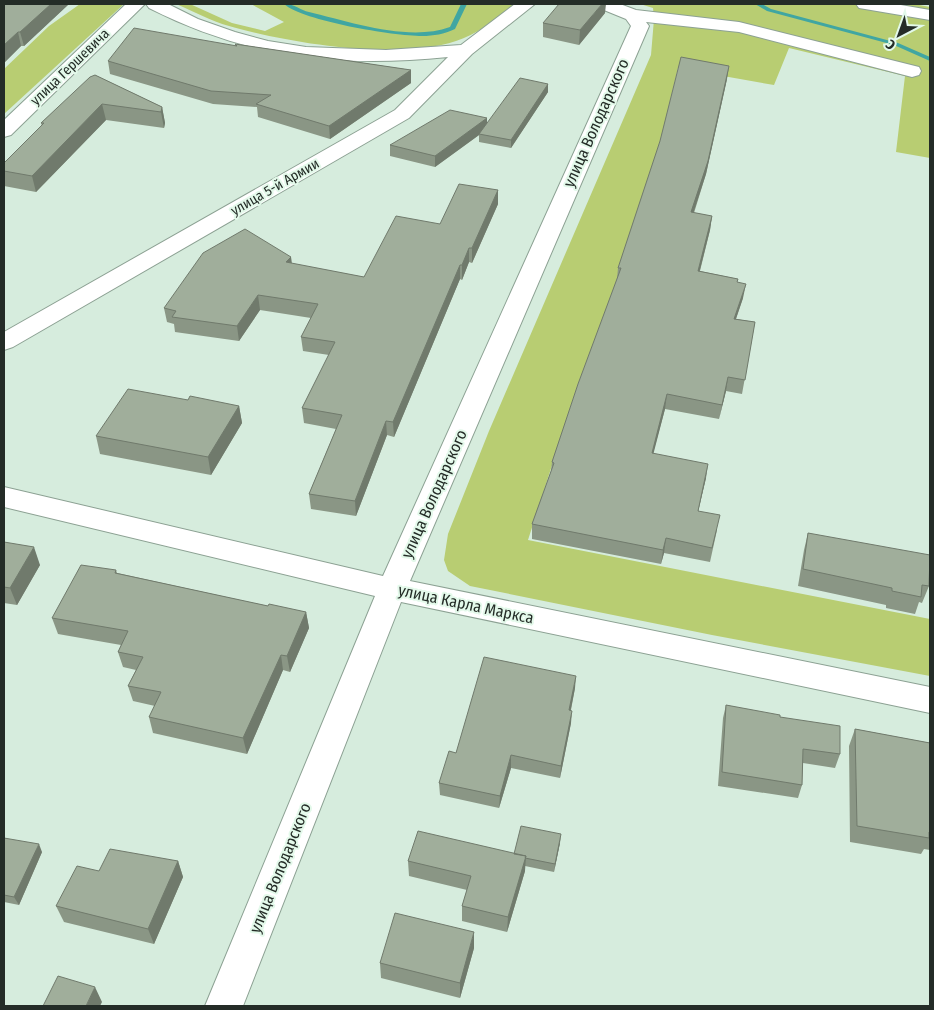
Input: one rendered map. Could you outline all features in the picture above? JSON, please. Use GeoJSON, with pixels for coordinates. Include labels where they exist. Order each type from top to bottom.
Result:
{"type":"FeatureCollection","features":[{"type":"Feature","properties":{"kind":"street","name":"улица Гершевича"},"geometry":{"type":"LineString","coordinates":[[4,131],[136,4]]}},
{"type":"Feature","properties":{"kind":"street"},"geometry":{"type":"LineString","coordinates":[[155,4],[181,19],[219,33],[284,50],[349,57],[410,57],[466,50]]}},
{"type":"Feature","properties":{"kind":"street","name":"улица 5-й Армии"},"geometry":{"type":"LineString","coordinates":[[4,342],[402,114],[466,50],[526,4]]}},
{"type":"Feature","properties":{"kind":"street"},"geometry":{"type":"LineString","coordinates":[[606,4],[633,15],[739,27],[912,71]]}},
{"type":"Feature","properties":{"kind":"street"},"geometry":{"type":"LineString","coordinates":[[865,4],[930,16]]}},
{"type":"Feature","properties":{"kind":"street","name":"улица Володарского"},"geometry":{"type":"LineString","coordinates":[[224,1006],[392,589],[640,26],[633,15]]}},
{"type":"Feature","properties":{"kind":"street","name":"улица Карла Маркса"},"geometry":{"type":"LineString","coordinates":[[4,497],[392,589],[930,700]]}},
{"type":"Feature","properties":{"kind":"green space"},"geometry":{"type":"Polygon","coordinates":[[[80,4],[124,4],[4,114],[4,69],[49,26],[80,4]]]}},
{"type":"Feature","properties":{"kind":"green space"},"geometry":{"type":"Polygon","coordinates":[[[176,4],[190,4],[232,23],[265,31],[284,22],[251,4],[517,4],[495,20],[456,41],[432,47],[374,50],[311,43],[253,32],[229,26],[176,4]]]}},
{"type":"Feature","properties":{"kind":"green space"},"geometry":{"type":"Polygon","coordinates":[[[640,4],[914,4],[930,7],[930,158],[896,152],[905,76],[789,48],[774,85],[678,68],[657,155],[615,285],[575,394],[528,540],[930,619],[930,676],[712,635],[470,586],[448,571],[444,560],[448,534],[489,431],[651,55],[653,8],[640,4]]]}},
{"type":"Feature","properties":{"kind":"building"},"geometry":{"type":"Polygon","coordinates":[[[4,4],[51,4],[4,45],[4,4]]]}},
{"type":"Feature","properties":{"kind":"building"},"geometry":{"type":"Polygon","coordinates":[[[559,4],[602,4],[580,30],[543,23],[559,4]]]}},
{"type":"Feature","properties":{"kind":"building"},"geometry":{"type":"Polygon","coordinates":[[[134,28],[237,46],[235,44],[411,70],[329,126],[256,104],[271,95],[211,91],[108,61],[134,28]]]}},
{"type":"Feature","properties":{"kind":"building"},"geometry":{"type":"Polygon","coordinates":[[[681,57],[729,66],[708,161],[691,212],[712,216],[698,271],[738,279],[737,282],[746,284],[734,319],[755,322],[745,380],[728,377],[722,405],[667,394],[652,453],[708,464],[698,511],[720,515],[712,548],[666,538],[663,550],[532,524],[554,463],[552,462],[578,384],[621,268],[618,268],[660,141],[681,57]]]}},
{"type":"Feature","properties":{"kind":"building"},"geometry":{"type":"Polygon","coordinates":[[[95,75],[162,107],[161,112],[102,104],[32,176],[4,171],[4,163],[44,123],[41,123],[90,77],[95,75]]]}},
{"type":"Feature","properties":{"kind":"building"},"geometry":{"type":"Polygon","coordinates":[[[520,78],[548,84],[511,140],[479,134],[520,78]]]}},
{"type":"Feature","properties":{"kind":"building"},"geometry":{"type":"Polygon","coordinates":[[[450,110],[487,118],[435,156],[390,145],[450,110]]]}},
{"type":"Feature","properties":{"kind":"building"},"geometry":{"type":"Polygon","coordinates":[[[459,184],[498,190],[472,248],[469,248],[462,265],[460,265],[393,422],[386,421],[355,501],[309,494],[342,415],[302,408],[335,342],[301,337],[318,304],[258,295],[237,326],[172,317],[176,311],[164,308],[203,253],[245,229],[291,257],[286,262],[364,277],[396,216],[440,224],[459,184]]]}},
{"type":"Feature","properties":{"kind":"building"},"geometry":{"type":"Polygon","coordinates":[[[128,389],[188,400],[190,396],[239,406],[208,457],[96,436],[128,389]]]}},
{"type":"Feature","properties":{"kind":"building"},"geometry":{"type":"Polygon","coordinates":[[[808,533],[930,555],[929,586],[922,585],[921,597],[892,591],[892,588],[803,569],[808,533]]]}},
{"type":"Feature","properties":{"kind":"building"},"geometry":{"type":"Polygon","coordinates":[[[4,542],[34,547],[10,588],[4,587],[4,542]]]}},
{"type":"Feature","properties":{"kind":"building"},"geometry":{"type":"Polygon","coordinates":[[[81,565],[116,570],[115,573],[268,606],[269,604],[306,612],[287,656],[281,655],[243,738],[149,717],[161,692],[128,686],[143,657],[118,652],[128,631],[52,618],[81,565]]]}},
{"type":"Feature","properties":{"kind":"building"},"geometry":{"type":"Polygon","coordinates":[[[484,657],[576,676],[569,710],[572,711],[561,766],[511,755],[500,796],[439,783],[449,751],[456,753],[484,657]]]}},
{"type":"Feature","properties":{"kind":"building"},"geometry":{"type":"Polygon","coordinates":[[[726,705],[780,715],[780,717],[840,726],[840,754],[803,749],[802,785],[722,772],[726,705]]]}},
{"type":"Feature","properties":{"kind":"building"},"geometry":{"type":"Polygon","coordinates":[[[855,729],[930,743],[929,838],[857,826],[855,729]]]}},
{"type":"Feature","properties":{"kind":"building"},"geometry":{"type":"Polygon","coordinates":[[[521,826],[561,834],[555,864],[514,854],[521,826]]]}},
{"type":"Feature","properties":{"kind":"building"},"geometry":{"type":"Polygon","coordinates":[[[418,831],[526,856],[508,917],[462,906],[471,876],[408,861],[418,831]]]}},
{"type":"Feature","properties":{"kind":"building"},"geometry":{"type":"Polygon","coordinates":[[[4,838],[39,844],[14,897],[4,895],[4,838]]]}},
{"type":"Feature","properties":{"kind":"building"},"geometry":{"type":"Polygon","coordinates":[[[110,849],[178,861],[148,929],[56,906],[77,866],[99,871],[110,849]]]}},
{"type":"Feature","properties":{"kind":"building"},"geometry":{"type":"Polygon","coordinates":[[[395,913],[474,932],[460,983],[380,963],[395,913]]]}},
{"type":"Feature","properties":{"kind":"building"},"geometry":{"type":"Polygon","coordinates":[[[58,976],[95,987],[86,1006],[43,1006],[58,976]]]}},
{"type":"Feature","properties":{"kind":"waterway"},"geometry":{"type":"LineString","coordinates":[[287,4],[301,12],[356,25],[379,30],[422,34],[440,33],[453,28],[464,4]]}},
{"type":"Feature","properties":{"kind":"waterway"},"geometry":{"type":"LineString","coordinates":[[758,4],[769,10],[896,44],[930,59]]}}]}
